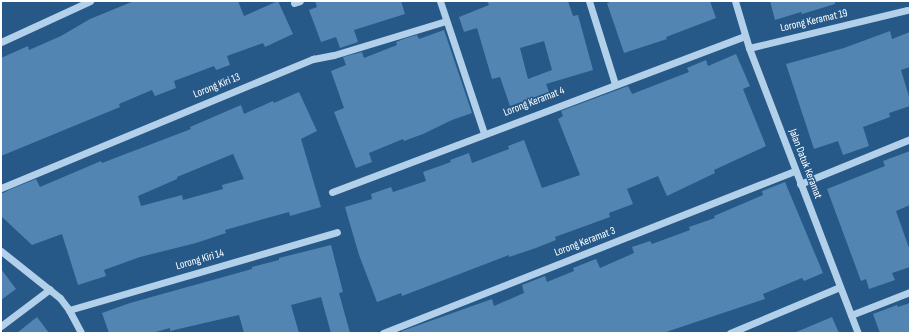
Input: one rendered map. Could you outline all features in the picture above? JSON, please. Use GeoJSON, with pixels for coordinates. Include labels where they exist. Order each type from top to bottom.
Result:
{"type":"FeatureCollection","features":[{"type":"Feature","properties":{"kind":"street"},"geometry":{"type":"LineString","coordinates":[[1,42],[90,1]]}},
{"type":"Feature","properties":{"kind":"street"},"geometry":{"type":"LineString","coordinates":[[440,1],[484,134]]}},
{"type":"Feature","properties":{"kind":"street"},"geometry":{"type":"LineString","coordinates":[[589,1],[615,84]]}},
{"type":"Feature","properties":{"kind":"street","name":"Jalan Datuk Keramat"},"geometry":{"type":"LineString","coordinates":[[735,1],[749,48],[858,333]]}},
{"type":"Feature","properties":{"kind":"street","name":"Lorong Keramat 19"},"geometry":{"type":"LineString","coordinates":[[749,48],[907,10]]}},
{"type":"Feature","properties":{"kind":"street","name":"Lorong Kiri 13"},"geometry":{"type":"LineString","coordinates":[[1,188],[313,59],[334,55],[446,21]]}},
{"type":"Feature","properties":{"kind":"street","name":"Lorong Keramat 4"},"geometry":{"type":"LineString","coordinates":[[332,192],[745,36]]}},
{"type":"Feature","properties":{"kind":"street"},"geometry":{"type":"LineString","coordinates":[[800,184],[910,139]]}},
{"type":"Feature","properties":{"kind":"street","name":"Lorong Keramat 3"},"geometry":{"type":"LineString","coordinates":[[383,333],[795,171]]}},
{"type":"Feature","properties":{"kind":"street","name":"Lorong Kiri 14"},"geometry":{"type":"LineString","coordinates":[[69,310],[337,232]]}},
{"type":"Feature","properties":{"kind":"street"},"geometry":{"type":"LineString","coordinates":[[1,251],[50,290],[69,310],[81,333]]}},
{"type":"Feature","properties":{"kind":"street"},"geometry":{"type":"LineString","coordinates":[[730,333],[840,287]]}},
{"type":"Feature","properties":{"kind":"street"},"geometry":{"type":"LineString","coordinates":[[1,326],[50,290]]}},
{"type":"Feature","properties":{"kind":"street"},"geometry":{"type":"LineString","coordinates":[[851,315],[910,292]]}},
{"type":"Feature","properties":{"kind":"building"},"geometry":{"type":"Polygon","coordinates":[[[134,1],[238,1],[244,16],[278,1],[293,34],[265,47],[263,43],[227,56],[230,65],[216,70],[214,66],[174,81],[176,88],[155,96],[152,90],[119,104],[120,107],[1,156],[1,58],[28,46],[29,50],[61,36],[90,19],[134,1]]]}},
{"type":"Feature","properties":{"kind":"building"},"geometry":{"type":"Polygon","coordinates":[[[315,1],[401,1],[405,14],[354,30],[358,42],[340,48],[336,37],[321,42],[309,10],[317,7],[315,1]]]}},
{"type":"Feature","properties":{"kind":"building"},"geometry":{"type":"Polygon","coordinates":[[[487,1],[568,1],[573,16],[578,15],[593,70],[546,84],[549,92],[510,106],[500,77],[492,79],[477,28],[464,32],[459,17],[489,5],[487,1]],[[544,41],[520,48],[528,79],[552,70],[544,41]]]}},
{"type":"Feature","properties":{"kind":"building"},"geometry":{"type":"Polygon","coordinates":[[[614,1],[710,1],[716,18],[666,37],[667,39],[624,53],[607,3],[614,1]]]}},
{"type":"Feature","properties":{"kind":"building"},"geometry":{"type":"Polygon","coordinates":[[[770,1],[835,1],[835,4],[775,20],[770,1]]]}},
{"type":"Feature","properties":{"kind":"building"},"geometry":{"type":"Polygon","coordinates":[[[444,30],[472,113],[452,120],[423,134],[404,141],[403,139],[369,153],[372,162],[356,168],[334,112],[344,108],[331,71],[346,65],[343,57],[362,52],[364,58],[397,45],[396,42],[406,38],[417,35],[419,39],[444,30]]]}},
{"type":"Feature","properties":{"kind":"building"},"geometry":{"type":"Polygon","coordinates":[[[890,31],[892,39],[910,32],[910,67],[901,70],[910,100],[910,106],[889,113],[890,117],[863,127],[869,146],[843,155],[838,141],[814,149],[786,64],[844,48],[890,31]]]}},
{"type":"Feature","properties":{"kind":"building"},"geometry":{"type":"Polygon","coordinates":[[[736,54],[750,86],[743,89],[766,146],[714,170],[715,173],[667,196],[658,176],[627,189],[633,204],[609,213],[610,217],[555,237],[556,240],[536,248],[509,257],[509,255],[402,296],[401,293],[377,302],[359,255],[345,207],[372,199],[371,194],[391,187],[393,192],[426,181],[423,172],[451,162],[450,160],[469,153],[472,163],[509,149],[508,146],[524,140],[542,188],[580,175],[558,119],[563,116],[561,111],[628,86],[632,94],[689,72],[687,68],[706,60],[708,66],[736,54]]]}},
{"type":"Feature","properties":{"kind":"building"},"geometry":{"type":"Polygon","coordinates":[[[299,92],[317,131],[301,139],[321,207],[290,216],[289,212],[260,220],[225,230],[226,233],[196,243],[140,257],[104,270],[106,276],[78,285],[62,234],[32,245],[1,216],[1,194],[11,189],[36,179],[40,187],[101,161],[102,163],[191,129],[190,127],[241,105],[244,114],[273,101],[274,103],[299,92]],[[233,154],[177,177],[177,179],[138,196],[141,206],[182,195],[183,200],[223,189],[222,185],[244,179],[233,154]]]}},
{"type":"Feature","properties":{"kind":"building"},"geometry":{"type":"Polygon","coordinates":[[[910,151],[910,205],[896,211],[910,251],[910,267],[892,273],[895,280],[869,289],[866,279],[861,281],[827,189],[885,166],[883,161],[910,151]]]}},
{"type":"Feature","properties":{"kind":"building"},"geometry":{"type":"Polygon","coordinates":[[[785,182],[823,273],[804,281],[802,278],[763,294],[765,299],[663,333],[402,333],[402,331],[492,299],[494,306],[524,293],[522,285],[545,276],[547,282],[574,271],[573,268],[596,259],[600,268],[634,253],[632,247],[650,241],[652,244],[690,230],[689,227],[715,218],[714,216],[763,195],[762,191],[785,182]]]}},
{"type":"Feature","properties":{"kind":"building"},"geometry":{"type":"Polygon","coordinates":[[[331,245],[343,292],[339,293],[350,333],[331,333],[321,297],[291,305],[299,333],[244,333],[239,315],[170,331],[170,328],[152,333],[109,333],[102,313],[130,303],[252,269],[252,267],[279,260],[279,258],[331,245]]]}},
{"type":"Feature","properties":{"kind":"building"},"geometry":{"type":"Polygon","coordinates":[[[1,269],[16,289],[1,300],[1,269]]]}},
{"type":"Feature","properties":{"kind":"building"},"geometry":{"type":"Polygon","coordinates":[[[910,303],[910,333],[880,333],[873,314],[897,305],[898,307],[910,303]]]}},
{"type":"Feature","properties":{"kind":"building"},"geometry":{"type":"Polygon","coordinates":[[[37,317],[49,333],[17,333],[37,317]]]}},
{"type":"Feature","properties":{"kind":"building"},"geometry":{"type":"Polygon","coordinates":[[[832,317],[839,333],[794,333],[832,317]]]}}]}
